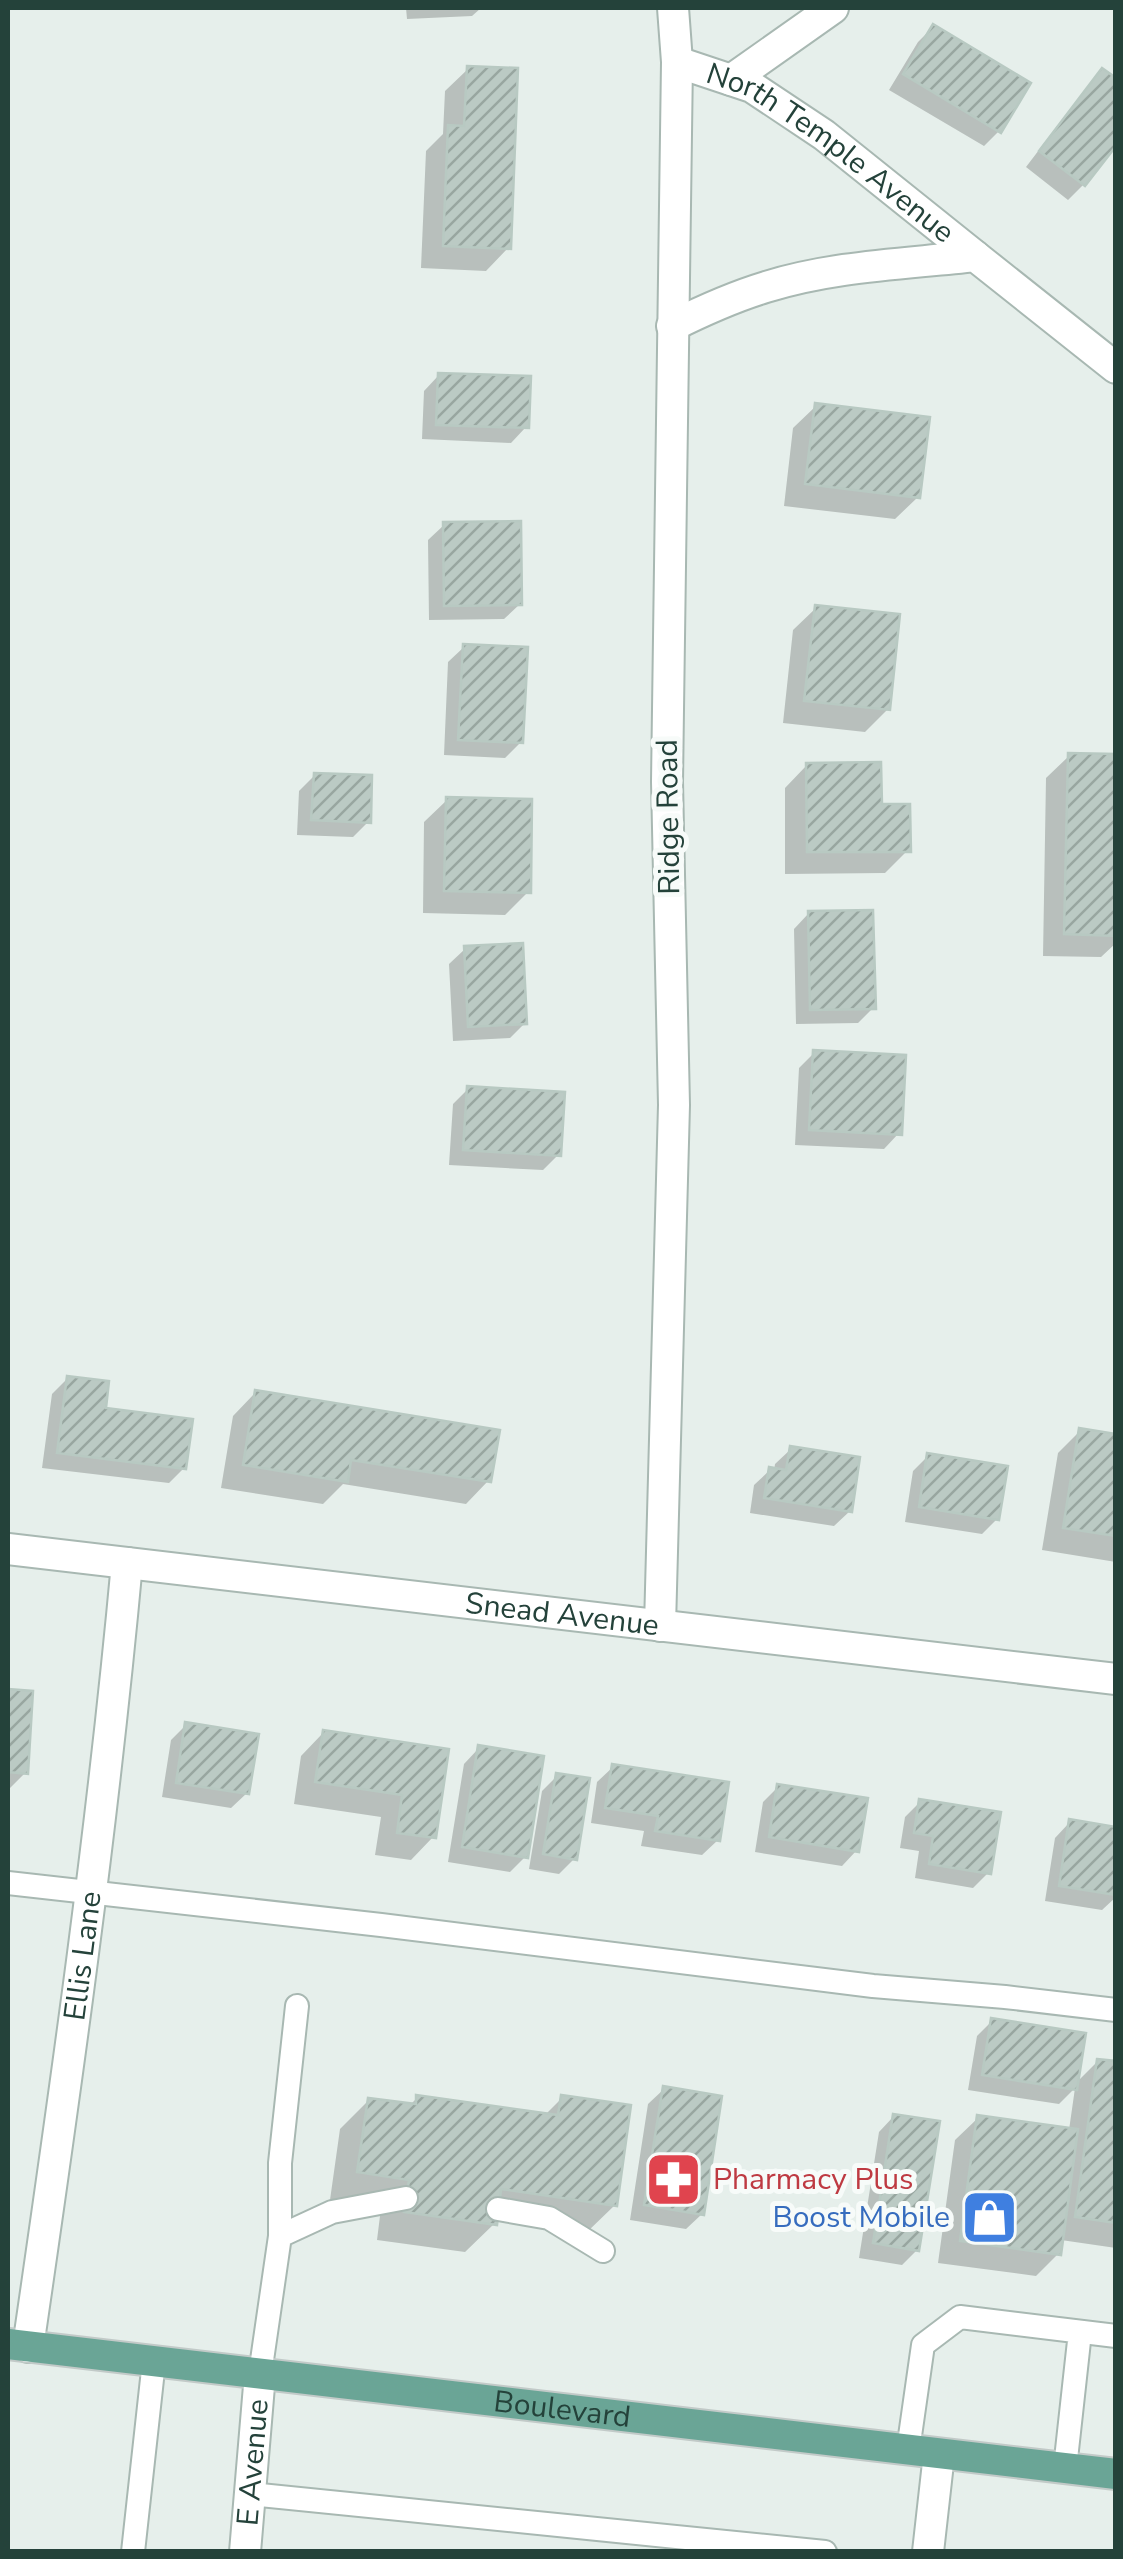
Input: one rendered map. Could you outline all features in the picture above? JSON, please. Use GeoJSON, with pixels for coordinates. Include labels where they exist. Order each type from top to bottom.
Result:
{"type":"FeatureCollection","features":[{"type":"Feature","properties":{"kind":"main road","name":"Boulevard"},"geometry":{"type":"LineString","coordinates":[[18,2346],[1116,2474]]}},
{"type":"Feature","properties":{"kind":"street","name":"Ridge Road"},"geometry":{"type":"LineString","coordinates":[[660,1626],[674,1105],[666,782],[677,62],[673,8]]}},
{"type":"Feature","properties":{"kind":"street"},"geometry":{"type":"LineString","coordinates":[[730,80],[834,8]]}},
{"type":"Feature","properties":{"kind":"street","name":"North Temple Avenue"},"geometry":{"type":"LineString","coordinates":[[677,62],[752,88],[824,136],[1116,368]]}},
{"type":"Feature","properties":{"kind":"street","name":"North Temple Avenue"},"geometry":{"type":"LineString","coordinates":[[672,326],[767,286],[826,273],[974,256]]}},
{"type":"Feature","properties":{"kind":"street","name":"Snead Avenue"},"geometry":{"type":"LineString","coordinates":[[8,1549],[1116,1679]]}},
{"type":"Feature","properties":{"kind":"street","name":"Ellis Lane"},"geometry":{"type":"LineString","coordinates":[[18,2346],[90,1894],[127,1563]]}},
{"type":"Feature","properties":{"kind":"street","name":"E Avenue"},"geometry":{"type":"LineString","coordinates":[[246,2552],[260,2374]]}},
{"type":"Feature","properties":{"kind":"street"},"geometry":{"type":"LineString","coordinates":[[928,2552],[939,2454]]}},
{"type":"Feature","properties":{"kind":"lane"},"geometry":{"type":"LineString","coordinates":[[8,1883],[872,1986],[1116,2010]]}},
{"type":"Feature","properties":{"kind":"lane"},"geometry":{"type":"LineString","coordinates":[[260,2374],[280,2236],[280,2163],[297,2006]]}},
{"type":"Feature","properties":{"kind":"lane"},"geometry":{"type":"LineString","coordinates":[[280,2236],[332,2212],[406,2198]]}},
{"type":"Feature","properties":{"kind":"lane"},"geometry":{"type":"LineString","coordinates":[[498,2209],[549,2218],[603,2251]]}},
{"type":"Feature","properties":{"kind":"lane"},"geometry":{"type":"LineString","coordinates":[[908,2450],[923,2345],[960,2317],[1116,2336]]}},
{"type":"Feature","properties":{"kind":"lane"},"geometry":{"type":"LineString","coordinates":[[1065,2468],[1080,2332]]}},
{"type":"Feature","properties":{"kind":"lane"},"geometry":{"type":"LineString","coordinates":[[132,2552],[154,2362]]}},
{"type":"Feature","properties":{"kind":"lane"},"geometry":{"type":"LineString","coordinates":[[250,2494],[628,2542],[825,2552]]}},
{"type":"Feature","properties":{"kind":"building"},"geometry":{"type":"Polygon","coordinates":[[[933,24],[1031,83],[1001,133],[903,74],[933,24]]]}},
{"type":"Feature","properties":{"kind":"building"},"geometry":{"type":"Polygon","coordinates":[[[467,66],[518,68],[511,249],[443,246],[448,125],[464,126],[467,66]]]}},
{"type":"Feature","properties":{"kind":"building"},"geometry":{"type":"Polygon","coordinates":[[[1102,68],[1116,78],[1116,146],[1085,186],[1039,151],[1102,68]]]}},
{"type":"Feature","properties":{"kind":"building"},"geometry":{"type":"Polygon","coordinates":[[[438,373],[531,376],[529,428],[436,425],[438,373]]]}},
{"type":"Feature","properties":{"kind":"building"},"geometry":{"type":"Polygon","coordinates":[[[815,403],[930,417],[920,498],[805,484],[815,403]]]}},
{"type":"Feature","properties":{"kind":"building"},"geometry":{"type":"Polygon","coordinates":[[[521,521],[522,605],[444,606],[443,522],[521,521]]]}},
{"type":"Feature","properties":{"kind":"building"},"geometry":{"type":"Polygon","coordinates":[[[815,605],[900,614],[890,710],[804,701],[815,605]]]}},
{"type":"Feature","properties":{"kind":"building"},"geometry":{"type":"Polygon","coordinates":[[[463,644],[528,647],[523,743],[458,740],[463,644]]]}},
{"type":"Feature","properties":{"kind":"building"},"geometry":{"type":"Polygon","coordinates":[[[1068,753],[1116,754],[1116,936],[1064,934],[1068,753]]]}},
{"type":"Feature","properties":{"kind":"building"},"geometry":{"type":"Polygon","coordinates":[[[881,762],[882,804],[910,804],[911,852],[807,852],[806,763],[881,762]]]}},
{"type":"Feature","properties":{"kind":"building"},"geometry":{"type":"Polygon","coordinates":[[[314,773],[372,775],[371,823],[311,820],[314,773]]]}},
{"type":"Feature","properties":{"kind":"building"},"geometry":{"type":"Polygon","coordinates":[[[446,797],[532,799],[531,893],[444,891],[446,797]]]}},
{"type":"Feature","properties":{"kind":"building"},"geometry":{"type":"Polygon","coordinates":[[[873,910],[876,1009],[810,1010],[808,911],[873,910]]]}},
{"type":"Feature","properties":{"kind":"building"},"geometry":{"type":"Polygon","coordinates":[[[523,943],[527,1024],[468,1027],[464,946],[523,943]]]}},
{"type":"Feature","properties":{"kind":"building"},"geometry":{"type":"Polygon","coordinates":[[[813,1050],[906,1055],[902,1135],[809,1130],[813,1050]]]}},
{"type":"Feature","properties":{"kind":"building"},"geometry":{"type":"Polygon","coordinates":[[[467,1086],[565,1092],[561,1156],[463,1150],[467,1086]]]}},
{"type":"Feature","properties":{"kind":"building"},"geometry":{"type":"Polygon","coordinates":[[[67,1376],[109,1381],[106,1408],[193,1419],[186,1469],[57,1453],[67,1376]]]}},
{"type":"Feature","properties":{"kind":"building"},"geometry":{"type":"Polygon","coordinates":[[[255,1390],[500,1430],[491,1482],[351,1460],[348,1482],[243,1465],[255,1390]]]}},
{"type":"Feature","properties":{"kind":"building"},"geometry":{"type":"Polygon","coordinates":[[[1079,1428],[1116,1434],[1116,1536],[1063,1528],[1079,1428]]]}},
{"type":"Feature","properties":{"kind":"building"},"geometry":{"type":"Polygon","coordinates":[[[790,1446],[860,1457],[852,1512],[764,1498],[769,1467],[786,1470],[790,1446]]]}},
{"type":"Feature","properties":{"kind":"building"},"geometry":{"type":"Polygon","coordinates":[[[927,1453],[1008,1466],[999,1520],[919,1507],[927,1453]]]}},
{"type":"Feature","properties":{"kind":"building"},"geometry":{"type":"Polygon","coordinates":[[[8,1689],[33,1691],[28,1774],[8,1772],[8,1689]]]}},
{"type":"Feature","properties":{"kind":"building"},"geometry":{"type":"Polygon","coordinates":[[[185,1722],[259,1734],[249,1794],[176,1783],[185,1722]]]}},
{"type":"Feature","properties":{"kind":"building"},"geometry":{"type":"Polygon","coordinates":[[[323,1730],[449,1749],[436,1838],[397,1833],[402,1795],[315,1782],[323,1730]]]}},
{"type":"Feature","properties":{"kind":"building"},"geometry":{"type":"Polygon","coordinates":[[[478,1745],[544,1756],[528,1858],[462,1847],[478,1745]]]}},
{"type":"Feature","properties":{"kind":"building"},"geometry":{"type":"Polygon","coordinates":[[[612,1764],[729,1782],[720,1841],[655,1831],[658,1816],[605,1808],[612,1764]]]}},
{"type":"Feature","properties":{"kind":"building"},"geometry":{"type":"Polygon","coordinates":[[[556,1773],[590,1778],[577,1860],[543,1854],[556,1773]]]}},
{"type":"Feature","properties":{"kind":"building"},"geometry":{"type":"Polygon","coordinates":[[[777,1784],[868,1798],[859,1852],[769,1837],[777,1784]]]}},
{"type":"Feature","properties":{"kind":"building"},"geometry":{"type":"Polygon","coordinates":[[[919,1799],[1001,1812],[991,1874],[929,1864],[933,1836],[914,1833],[919,1799]]]}},
{"type":"Feature","properties":{"kind":"building"},"geometry":{"type":"Polygon","coordinates":[[[1069,1819],[1116,1827],[1116,1895],[1059,1886],[1069,1819]]]}},
{"type":"Feature","properties":{"kind":"building"},"geometry":{"type":"Polygon","coordinates":[[[991,2018],[1086,2033],[1077,2090],[982,2075],[991,2018]]]}},
{"type":"Feature","properties":{"kind":"building"},"geometry":{"type":"Polygon","coordinates":[[[1097,2059],[1116,2061],[1116,2223],[1075,2217],[1097,2059]]]}},
{"type":"Feature","properties":{"kind":"building"},"geometry":{"type":"Polygon","coordinates":[[[663,2086],[722,2096],[704,2215],[644,2205],[663,2086]]]}},
{"type":"Feature","properties":{"kind":"building"},"geometry":{"type":"Polygon","coordinates":[[[416,2095],[558,2115],[561,2095],[631,2105],[617,2206],[501,2189],[497,2225],[404,2212],[409,2180],[357,2172],[368,2098],[416,2104],[416,2095]]]}},
{"type":"Feature","properties":{"kind":"building"},"geometry":{"type":"Polygon","coordinates":[[[893,2114],[940,2121],[919,2251],[873,2243],[893,2114]]]}},
{"type":"Feature","properties":{"kind":"building"},"geometry":{"type":"Polygon","coordinates":[[[977,2115],[1078,2129],[1061,2255],[960,2241],[977,2115]]]}},
{"type":"Feature","properties":{"kind":"place","name":"Pharmacy Plus"},"geometry":{"type":"Point","coordinates":[674,2179]}},
{"type":"Feature","properties":{"kind":"place","name":"Boost Mobile"},"geometry":{"type":"Point","coordinates":[989,2217]}}]}
